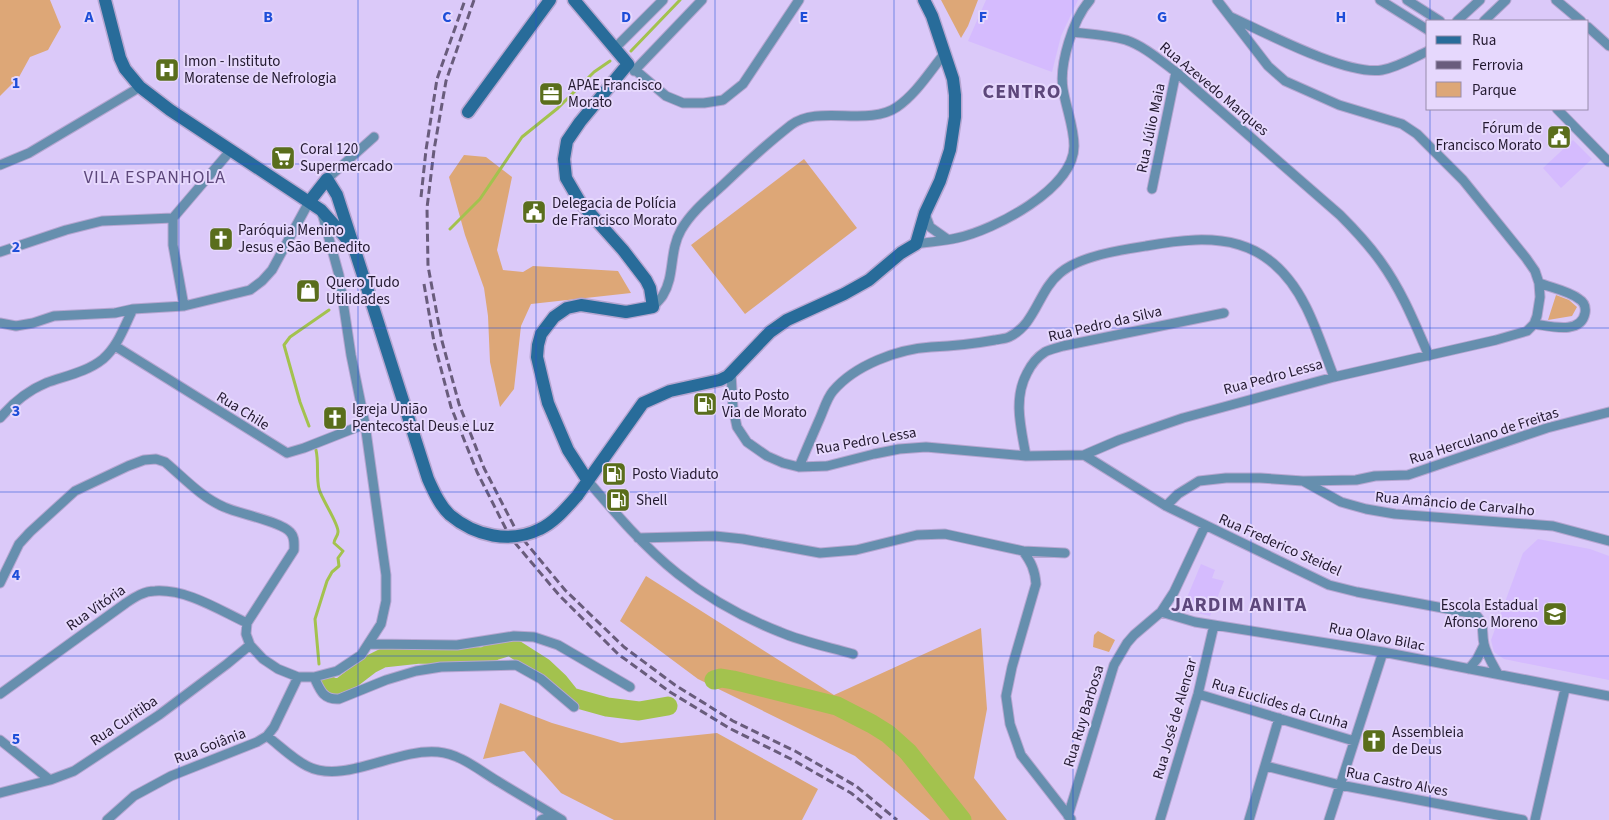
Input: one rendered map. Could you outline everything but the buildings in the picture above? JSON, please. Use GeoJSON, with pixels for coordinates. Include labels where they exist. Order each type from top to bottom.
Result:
{"type":"FeatureCollection","features":[{"type":"Feature","properties":{"kind":"main road"},"geometry":{"type":"LineString","coordinates":[[105,0],[120,58],[125,69],[140,86],[170,110],[321,210],[354,247]]}},
{"type":"Feature","properties":{"kind":"main road"},"geometry":{"type":"LineString","coordinates":[[468,112],[550,0]]}},
{"type":"Feature","properties":{"kind":"main road"},"geometry":{"type":"LineString","coordinates":[[574,0],[631,68],[580,122],[567,141],[564,159],[566,178],[580,202],[623,250],[646,280],[650,288],[653,307],[626,312],[581,305],[567,308],[554,317],[541,334],[537,357],[548,403],[568,450],[588,481]]}},
{"type":"Feature","properties":{"kind":"main road"},"geometry":{"type":"LineString","coordinates":[[309,202],[327,179],[337,195],[428,479],[437,498],[450,514],[469,528],[491,536],[508,538],[526,534],[541,529],[558,516],[577,496],[644,402],[670,390],[720,380],[731,373],[770,332],[787,320],[844,294],[869,280],[901,253],[916,244],[925,213],[940,181],[950,150],[955,117],[953,79],[932,16],[924,0]]}},
{"type":"Feature","properties":{"kind":"street"},"geometry":{"type":"LineString","coordinates":[[615,48],[663,0]]}},
{"type":"Feature","properties":{"kind":"street"},"geometry":{"type":"LineString","coordinates":[[702,0],[631,68],[666,96],[683,103],[704,103],[724,100],[744,84],[799,0]]}},
{"type":"Feature","properties":{"kind":"street"},"geometry":{"type":"LineString","coordinates":[[916,244],[975,233],[1012,216],[1043,196],[1067,169],[1072,158],[1074,146],[1062,86],[1063,69],[1072,32],[1086,4],[1090,0]]}},
{"type":"Feature","properties":{"kind":"street"},"geometry":{"type":"LineString","coordinates":[[1217,0],[1268,66],[1285,81],[1339,105],[1402,124],[1417,134],[1463,180],[1535,271],[1539,283],[1540,297],[1534,324],[1565,328],[1576,326],[1586,312],[1585,304],[1579,299],[1539,283]]}},
{"type":"Feature","properties":{"kind":"street"},"geometry":{"type":"LineString","coordinates":[[1380,0],[1426,29]]}},
{"type":"Feature","properties":{"kind":"street"},"geometry":{"type":"LineString","coordinates":[[1407,0],[1438,20]]}},
{"type":"Feature","properties":{"kind":"street"},"geometry":{"type":"LineString","coordinates":[[1458,20],[1480,0]]}},
{"type":"Feature","properties":{"kind":"street"},"geometry":{"type":"LineString","coordinates":[[1485,20],[1506,0]]}},
{"type":"Feature","properties":{"kind":"street"},"geometry":{"type":"LineString","coordinates":[[1556,0],[1580,20]]}},
{"type":"Feature","properties":{"kind":"street"},"geometry":{"type":"LineString","coordinates":[[1229,16],[1329,60],[1364,70],[1382,70],[1399,65],[1426,52]]}},
{"type":"Feature","properties":{"kind":"street"},"geometry":{"type":"LineString","coordinates":[[1589,28],[1609,46]]}},
{"type":"Feature","properties":{"kind":"street","name":"Rua Azevedo Marques"},"geometry":{"type":"LineString","coordinates":[[1072,32],[1096,34],[1128,41],[1144,49],[1176,72],[1340,215],[1382,262],[1403,297],[1429,356]]}},
{"type":"Feature","properties":{"kind":"street"},"geometry":{"type":"LineString","coordinates":[[653,307],[663,295],[669,280],[673,247],[680,231],[693,212],[757,154],[793,124],[804,119],[824,116],[875,116],[896,108],[912,95],[945,53]]}},
{"type":"Feature","properties":{"kind":"street","name":"Rua Júlio Maia"},"geometry":{"type":"LineString","coordinates":[[1152,189],[1176,72]]}},
{"type":"Feature","properties":{"kind":"street"},"geometry":{"type":"LineString","coordinates":[[0,165],[29,153],[140,86]]}},
{"type":"Feature","properties":{"kind":"street"},"geometry":{"type":"LineString","coordinates":[[1558,110],[1609,162]]}},
{"type":"Feature","properties":{"kind":"street"},"geometry":{"type":"LineString","coordinates":[[327,179],[374,136]]}},
{"type":"Feature","properties":{"kind":"street"},"geometry":{"type":"LineString","coordinates":[[184,306],[173,245],[173,218],[231,150]]}},
{"type":"Feature","properties":{"kind":"street"},"geometry":{"type":"LineString","coordinates":[[0,323],[16,326],[34,323],[54,316],[115,313],[133,309],[184,306],[250,290],[272,270],[309,202]]}},
{"type":"Feature","properties":{"kind":"street"},"geometry":{"type":"LineString","coordinates":[[0,583],[19,544],[75,491],[128,466],[144,460],[156,459],[165,462],[209,499],[223,507],[280,526],[289,531],[294,539],[294,550],[247,623],[246,634],[250,645],[263,659],[278,670],[298,676],[314,677],[337,671],[360,655],[370,644],[381,624],[386,601],[386,575],[365,424],[351,355],[339,275],[321,210]]}},
{"type":"Feature","properties":{"kind":"street"},"geometry":{"type":"LineString","coordinates":[[925,213],[930,226],[948,239]]}},
{"type":"Feature","properties":{"kind":"street"},"geometry":{"type":"LineString","coordinates":[[0,252],[66,230],[102,221],[173,218]]}},
{"type":"Feature","properties":{"kind":"street"},"geometry":{"type":"LineString","coordinates":[[799,466],[832,392],[861,368],[896,352],[921,348],[958,346],[1009,337],[1023,327],[1033,315],[1046,287],[1060,272],[1078,262],[1109,253],[1168,242],[1195,238],[1219,240],[1257,251],[1280,270],[1294,287],[1306,307],[1334,377]]}},
{"type":"Feature","properties":{"kind":"street"},"geometry":{"type":"LineString","coordinates":[[1,416],[30,391],[84,370],[102,360],[114,346],[133,309]]}},
{"type":"Feature","properties":{"kind":"street","name":"Rua Pedro da Silva"},"geometry":{"type":"LineString","coordinates":[[1026,456],[1020,425],[1018,396],[1030,367],[1045,352],[1063,346],[1224,313]]}},
{"type":"Feature","properties":{"kind":"street","name":"Rua Pedro Lessa"},"geometry":{"type":"LineString","coordinates":[[731,373],[733,408],[737,427],[747,442],[767,456],[783,464],[827,466],[874,454],[926,447],[1026,456],[1084,455],[1183,418],[1334,377],[1496,340],[1526,330],[1534,324]]}},
{"type":"Feature","properties":{"kind":"street","name":"Rua Chile"},"geometry":{"type":"LineString","coordinates":[[114,346],[269,444],[287,453],[365,424]]}},
{"type":"Feature","properties":{"kind":"street","name":"Rua Herculano de Freitas"},"geometry":{"type":"LineString","coordinates":[[1166,506],[1178,494],[1199,482],[1226,478],[1303,481],[1356,480],[1375,476],[1408,475],[1547,428],[1609,412]]}},
{"type":"Feature","properties":{"kind":"street","name":"Rua Frederico Steidel"},"geometry":{"type":"LineString","coordinates":[[1084,455],[1166,506],[1329,584],[1357,592],[1475,614],[1483,625],[1484,644],[1498,674]]}},
{"type":"Feature","properties":{"kind":"street"},"geometry":{"type":"LineString","coordinates":[[588,481],[638,538],[678,574],[708,596],[781,633],[853,654]]}},
{"type":"Feature","properties":{"kind":"street","name":"Rua Amâncio de Carvalho"},"geometry":{"type":"LineString","coordinates":[[1303,481],[1341,502],[1366,509],[1395,514],[1553,526],[1609,541]]}},
{"type":"Feature","properties":{"kind":"street","name":"Rua Ruy Barbosa"},"geometry":{"type":"LineString","coordinates":[[1070,818],[1114,665],[1134,635],[1161,612],[1174,592],[1205,526]]}},
{"type":"Feature","properties":{"kind":"street"},"geometry":{"type":"LineString","coordinates":[[638,538],[715,536],[743,539],[820,553],[856,550],[917,535],[946,534],[1022,551],[1065,553]]}},
{"type":"Feature","properties":{"kind":"street"},"geometry":{"type":"LineString","coordinates":[[1022,551],[1031,562],[1036,574],[1036,584],[1012,667],[1006,696],[1010,724],[1021,755],[1070,818]]}},
{"type":"Feature","properties":{"kind":"street","name":"Rua Vitória"},"geometry":{"type":"LineString","coordinates":[[0,694],[139,595],[154,591],[175,592],[247,623]]}},
{"type":"Feature","properties":{"kind":"street","name":"Rua Olavo Bilac"},"geometry":{"type":"LineString","coordinates":[[1161,612],[1214,625],[1383,652],[1564,689],[1609,696]]}},
{"type":"Feature","properties":{"kind":"street","name":"Rua José de Alencar"},"geometry":{"type":"LineString","coordinates":[[1160,820],[1198,694],[1214,625]]}},
{"type":"Feature","properties":{"kind":"street"},"geometry":{"type":"LineString","coordinates":[[370,644],[457,645],[514,636],[534,637],[558,645],[630,687]]}},
{"type":"Feature","properties":{"kind":"street"},"geometry":{"type":"LineString","coordinates":[[1469,669],[1477,659],[1484,644]]}},
{"type":"Feature","properties":{"kind":"street","name":"Rua Curitiba"},"geometry":{"type":"LineString","coordinates":[[0,793],[50,780],[74,771],[129,736],[250,645]]}},
{"type":"Feature","properties":{"kind":"street"},"geometry":{"type":"LineString","coordinates":[[1329,820],[1383,652]]}},
{"type":"Feature","properties":{"kind":"street"},"geometry":{"type":"LineString","coordinates":[[314,677],[321,692],[333,700],[416,671],[441,667],[516,665],[541,679],[574,707]]}},
{"type":"Feature","properties":{"kind":"street","name":"Rua Goiânia"},"geometry":{"type":"LineString","coordinates":[[107,820],[134,796],[171,776],[257,742],[267,736],[274,727],[298,676]]}},
{"type":"Feature","properties":{"kind":"street"},"geometry":{"type":"LineString","coordinates":[[1535,820],[1564,689]]}},
{"type":"Feature","properties":{"kind":"street","name":"Rua Euclides da Cunha"},"geometry":{"type":"LineString","coordinates":[[1198,694],[1354,741]]}},
{"type":"Feature","properties":{"kind":"street"},"geometry":{"type":"LineString","coordinates":[[1250,820],[1279,718]]}},
{"type":"Feature","properties":{"kind":"street"},"geometry":{"type":"LineString","coordinates":[[267,736],[308,767],[323,772],[344,772],[398,756],[424,752],[440,752],[459,758],[558,817]]}},
{"type":"Feature","properties":{"kind":"street"},"geometry":{"type":"LineString","coordinates":[[0,740],[50,780]]}},
{"type":"Feature","properties":{"kind":"street","name":"Rua Castro Alves"},"geometry":{"type":"LineString","coordinates":[[1266,766],[1340,785],[1523,820]]}},
{"type":"Feature","properties":{"kind":"street"},"geometry":{"type":"LineString","coordinates":[[541,820],[558,817]]}},
{"type":"Feature","properties":{"kind":"shaded area"},"geometry":{"type":"Polygon","coordinates":[[[986,0],[1078,0],[1061,36],[1052,72],[968,41],[986,0]]]}},
{"type":"Feature","properties":{"kind":"shaded area"},"geometry":{"type":"Polygon","coordinates":[[[1573,140],[1592,159],[1561,188],[1543,168],[1573,140]]]}},
{"type":"Feature","properties":{"kind":"shaded area","name":"Escola Estadual Afonso Moreno"},"geometry":{"type":"Polygon","coordinates":[[[1538,539],[1590,549],[1609,556],[1609,680],[1504,659],[1494,652],[1491,640],[1523,553],[1538,539]]]}},
{"type":"Feature","properties":{"kind":"shaded area"},"geometry":{"type":"Polygon","coordinates":[[[1201,564],[1215,570],[1212,578],[1224,581],[1210,616],[1188,611],[1186,600],[1201,564]]]}},
{"type":"Feature","properties":{"kind":"green space"},"geometry":{"type":"Polygon","coordinates":[[[0,0],[50,0],[61,27],[48,50],[30,57],[19,77],[0,96],[0,0]]]}},
{"type":"Feature","properties":{"kind":"green space"},"geometry":{"type":"Polygon","coordinates":[[[941,0],[978,0],[961,38],[941,0]]]}},
{"type":"Feature","properties":{"kind":"green space"},"geometry":{"type":"Polygon","coordinates":[[[464,155],[486,157],[512,177],[497,250],[503,270],[523,272],[533,266],[618,271],[631,293],[531,304],[521,326],[514,389],[500,407],[490,362],[488,316],[484,288],[465,235],[449,177],[464,155]]]}},
{"type":"Feature","properties":{"kind":"green space"},"geometry":{"type":"Polygon","coordinates":[[[804,159],[857,228],[745,314],[691,245],[804,159]]]}},
{"type":"Feature","properties":{"kind":"green space"},"geometry":{"type":"Polygon","coordinates":[[[1556,295],[1569,300],[1577,307],[1572,316],[1548,320],[1556,295]]]}},
{"type":"Feature","properties":{"kind":"green space"},"geometry":{"type":"Polygon","coordinates":[[[646,576],[834,695],[981,628],[987,709],[974,778],[1007,820],[930,820],[855,756],[698,679],[620,621],[646,576]]]}},
{"type":"Feature","properties":{"kind":"green space"},"geometry":{"type":"Polygon","coordinates":[[[1098,631],[1115,640],[1109,652],[1093,647],[1094,635],[1098,631]]]}},
{"type":"Feature","properties":{"kind":"green space"},"geometry":{"type":"Polygon","coordinates":[[[500,703],[552,723],[621,743],[717,733],[818,789],[802,820],[614,820],[561,793],[524,751],[483,759],[500,703]]]}},
{"type":"Feature","properties":{"kind":"waterway"},"geometry":{"type":"LineString","coordinates":[[631,51],[680,0]]}},
{"type":"Feature","properties":{"kind":"waterway"},"geometry":{"type":"LineString","coordinates":[[450,229],[480,199],[522,137],[558,108],[594,72],[610,61]]}},
{"type":"Feature","properties":{"kind":"waterway"},"geometry":{"type":"LineString","coordinates":[[309,426],[300,402],[284,345],[290,337],[329,310]]}},
{"type":"Feature","properties":{"kind":"waterway"},"geometry":{"type":"LineString","coordinates":[[316,450],[319,489],[338,528],[334,543],[343,551],[338,558],[339,566],[332,572],[327,581],[315,619],[319,664]]}},
{"type":"Feature","properties":{"kind":"waterway"},"geometry":{"type":"LineString","coordinates":[[325,683],[334,688],[341,687],[371,664],[383,658],[420,654],[484,657],[494,651],[510,646],[543,667],[571,697],[607,707],[639,711],[668,706]]}},
{"type":"Feature","properties":{"kind":"waterway"},"geometry":{"type":"LineString","coordinates":[[714,680],[721,678],[733,680],[837,706],[872,724],[888,734],[908,752],[962,820]]}},
{"type":"Feature","properties":{"kind":"railway"},"geometry":{"type":"LineString","coordinates":[[421,197],[437,79],[465,0]]}},
{"type":"Feature","properties":{"kind":"railway"},"geometry":{"type":"LineString","coordinates":[[474,0],[446,81],[434,150],[427,208],[428,266],[442,341],[459,404],[484,468],[517,532],[565,590],[624,647],[675,685],[733,721],[795,751],[856,786],[897,820]]}},
{"type":"Feature","properties":{"kind":"railway"},"geometry":{"type":"LineString","coordinates":[[424,284],[434,342],[451,407],[477,472],[510,537],[559,595],[618,654],[670,692],[729,728],[791,759],[851,793],[884,820]]}},
{"type":"Feature","properties":{"kind":"place","name":"Imon - Instituto Moratense de Nefrologia"},"geometry":{"type":"Point","coordinates":[167,70]}},
{"type":"Feature","properties":{"kind":"place","name":"APAE Francisco Morato"},"geometry":{"type":"Point","coordinates":[551,94]}},
{"type":"Feature","properties":{"kind":"place","name":"Fórum de Francisco Morato"},"geometry":{"type":"Point","coordinates":[1559,137]}},
{"type":"Feature","properties":{"kind":"place","name":"Coral 120 Supermercado"},"geometry":{"type":"Point","coordinates":[283,158]}},
{"type":"Feature","properties":{"kind":"place","name":"Delegacia de Polícia de Francisco Morato"},"geometry":{"type":"Point","coordinates":[534,212]}},
{"type":"Feature","properties":{"kind":"place","name":"Paróquia Menino Jesus e São Benedito"},"geometry":{"type":"Point","coordinates":[221,239]}},
{"type":"Feature","properties":{"kind":"place","name":"Quero Tudo Utilidades"},"geometry":{"type":"Point","coordinates":[308,291]}},
{"type":"Feature","properties":{"kind":"place","name":"Auto Posto Via de Morato"},"geometry":{"type":"Point","coordinates":[705,404]}},
{"type":"Feature","properties":{"kind":"place","name":"Igreja União Pentecostal Deus e Luz"},"geometry":{"type":"Point","coordinates":[335,418]}},
{"type":"Feature","properties":{"kind":"place","name":"Posto Viaduto"},"geometry":{"type":"Point","coordinates":[614,474]}},
{"type":"Feature","properties":{"kind":"place","name":"Shell"},"geometry":{"type":"Point","coordinates":[618,500]}},
{"type":"Feature","properties":{"kind":"place","name":"Escola Estadual Afonso Moreno"},"geometry":{"type":"Point","coordinates":[1555,614]}},
{"type":"Feature","properties":{"kind":"place","name":"Assembleia de Deus"},"geometry":{"type":"Point","coordinates":[1374,741]}},
{"type":"Feature","properties":{"kind":"district","name":"CENTRO"},"geometry":{"type":"Point","coordinates":[1022,92]}},
{"type":"Feature","properties":{"kind":"district","name":"VILA ESPANHOLA"},"geometry":{"type":"Point","coordinates":[155,177]}},
{"type":"Feature","properties":{"kind":"district","name":"JARDIM ANITA"},"geometry":{"type":"Point","coordinates":[1239,605]}}]}
